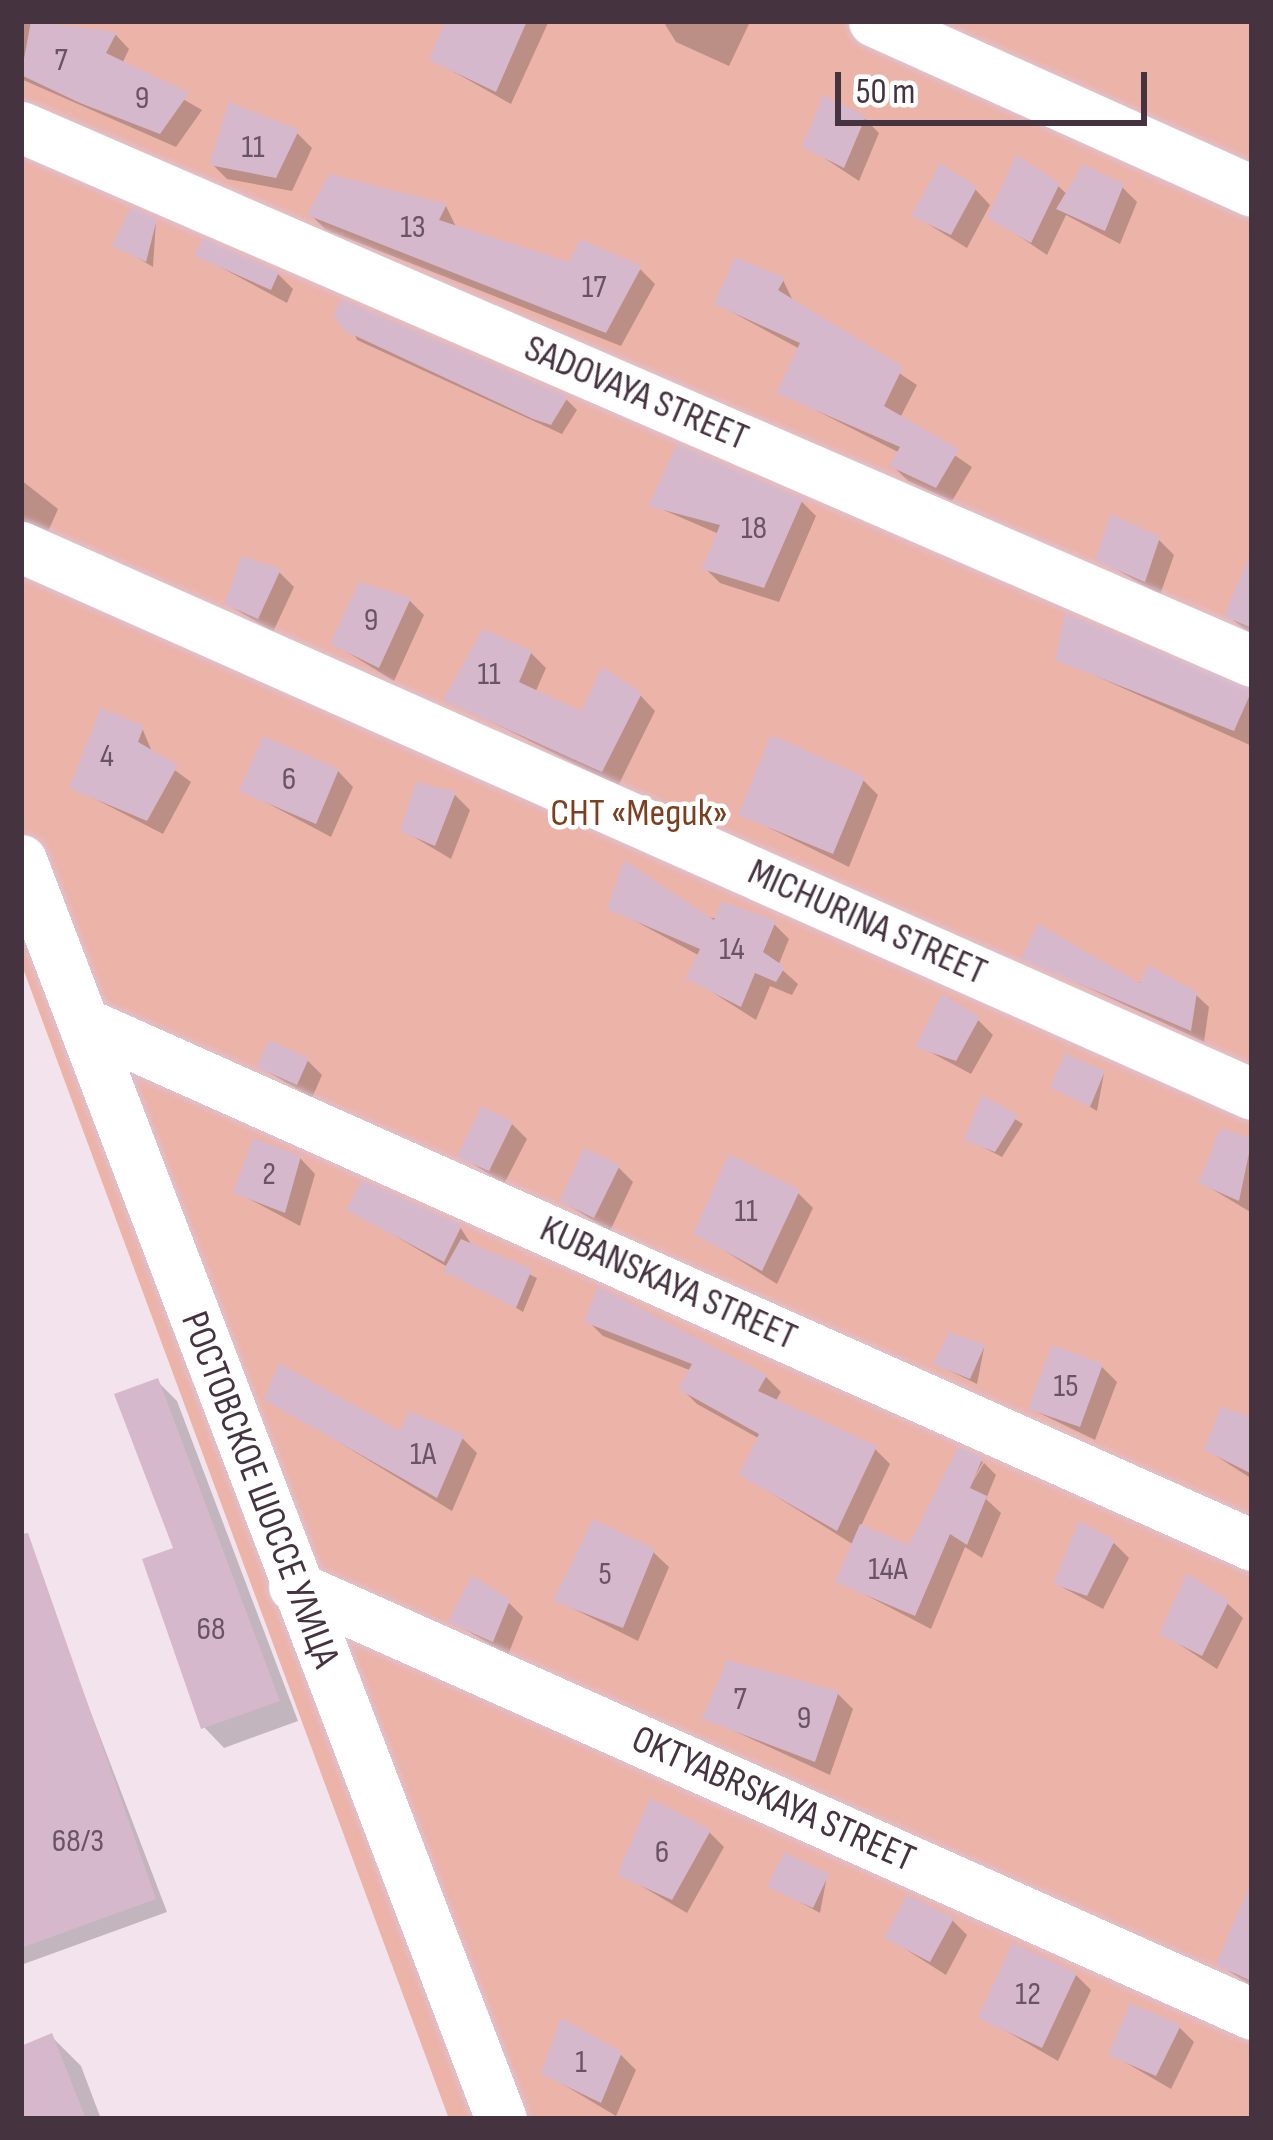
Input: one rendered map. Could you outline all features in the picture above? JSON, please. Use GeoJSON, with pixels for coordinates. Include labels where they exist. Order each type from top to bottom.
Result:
{"type":"FeatureCollection","features":[{"type":"Feature","properties":{"kind":"street"},"geometry":{"type":"LineString","coordinates":[[874,21],[1252,191]]}},
{"type":"Feature","properties":{"kind":"street","name":"SADOVAYA STREET"},"geometry":{"type":"LineString","coordinates":[[21,127],[1252,661]]}},
{"type":"Feature","properties":{"kind":"street","name":"MICHURINA STREET"},"geometry":{"type":"LineString","coordinates":[[21,547],[1252,1094]]}},
{"type":"Feature","properties":{"kind":"street","name":"РОСТОВСКОЕ ШОССЕ УЛИЦА"},"geometry":{"type":"LineString","coordinates":[[21,860],[500,2119]]}},
{"type":"Feature","properties":{"kind":"street","name":"KUBANSKAYA STREET"},"geometry":{"type":"LineString","coordinates":[[83,1023],[1252,1545]]}},
{"type":"Feature","properties":{"kind":"street","name":"OKTYABRSKAYA STREET"},"geometry":{"type":"LineString","coordinates":[[294,1586],[1252,2014]]}},
{"type":"Feature","properties":{"kind":"green space","name":"СНТ «Медик»"},"geometry":{"type":"Polygon","coordinates":[[[21,21],[1252,21],[1252,2119],[449,2119],[21,963],[21,21]]]}},
{"type":"Feature","properties":{"kind":"building"},"geometry":{"type":"Polygon","coordinates":[[[31,21],[117,32],[106,53],[189,93],[160,134],[80,103],[21,75],[31,21]]]}},
{"type":"Feature","properties":{"kind":"building"},"geometry":{"type":"Polygon","coordinates":[[[445,21],[527,21],[496,92],[429,60],[445,21]]]}},
{"type":"Feature","properties":{"kind":"building"},"geometry":{"type":"Polygon","coordinates":[[[823,95],[866,116],[844,168],[802,147],[823,95]]]}},
{"type":"Feature","properties":{"kind":"building"},"geometry":{"type":"Polygon","coordinates":[[[229,102],[299,130],[276,178],[209,165],[229,102]]]}},
{"type":"Feature","properties":{"kind":"building"},"geometry":{"type":"Polygon","coordinates":[[[1016,155],[1060,183],[1031,243],[987,218],[1016,155]]]}},
{"type":"Feature","properties":{"kind":"building"},"geometry":{"type":"Polygon","coordinates":[[[940,163],[977,187],[951,235],[911,216],[940,163]]]}},
{"type":"Feature","properties":{"kind":"building"},"geometry":{"type":"Polygon","coordinates":[[[1083,164],[1124,184],[1105,231],[1056,209],[1083,164]]]}},
{"type":"Feature","properties":{"kind":"building"},"geometry":{"type":"Polygon","coordinates":[[[329,174],[447,204],[439,220],[569,262],[580,239],[642,266],[606,333],[307,215],[329,174]]]}},
{"type":"Feature","properties":{"kind":"building"},"geometry":{"type":"Polygon","coordinates":[[[131,207],[157,219],[146,262],[112,246],[131,207]]]}},
{"type":"Feature","properties":{"kind":"building"},"geometry":{"type":"Polygon","coordinates":[[[203,238],[279,272],[271,290],[195,256],[203,238]]]}},
{"type":"Feature","properties":{"kind":"building"},"geometry":{"type":"Polygon","coordinates":[[[735,257],[785,278],[778,290],[903,367],[884,406],[959,449],[936,488],[889,466],[900,447],[776,393],[800,343],[714,304],[735,257]]]}},
{"type":"Feature","properties":{"kind":"building"},"geometry":{"type":"Polygon","coordinates":[[[341,299],[568,397],[551,425],[533,419],[343,330],[334,315],[341,299]]]}},
{"type":"Feature","properties":{"kind":"building"},"geometry":{"type":"Polygon","coordinates":[[[677,444],[803,499],[764,588],[702,569],[720,525],[648,506],[677,444]]]}},
{"type":"Feature","properties":{"kind":"building"},"geometry":{"type":"Polygon","coordinates":[[[1111,514],[1160,537],[1145,582],[1095,560],[1111,514]]]}},
{"type":"Feature","properties":{"kind":"building"},"geometry":{"type":"Polygon","coordinates":[[[1252,550],[1252,628],[1224,616],[1252,550]]]}},
{"type":"Feature","properties":{"kind":"building"},"geometry":{"type":"Polygon","coordinates":[[[242,556],[281,569],[258,619],[224,604],[242,556]]]}},
{"type":"Feature","properties":{"kind":"building"},"geometry":{"type":"Polygon","coordinates":[[[359,582],[411,598],[379,668],[330,644],[359,582]]]}},
{"type":"Feature","properties":{"kind":"building"},"geometry":{"type":"Polygon","coordinates":[[[1065,613],[1252,690],[1234,731],[1055,660],[1065,613]]]}},
{"type":"Feature","properties":{"kind":"building"},"geometry":{"type":"Polygon","coordinates":[[[483,629],[532,651],[519,682],[581,711],[602,667],[642,693],[602,772],[443,700],[483,629]]]}},
{"type":"Feature","properties":{"kind":"building"},"geometry":{"type":"Polygon","coordinates":[[[101,708],[144,726],[138,742],[178,765],[147,821],[69,788],[101,708]]]}},
{"type":"Feature","properties":{"kind":"building"},"geometry":{"type":"Polygon","coordinates":[[[771,735],[865,777],[833,854],[738,815],[771,735]]]}},
{"type":"Feature","properties":{"kind":"building"},"geometry":{"type":"Polygon","coordinates":[[[263,736],[339,769],[316,824],[239,791],[263,736]]]}},
{"type":"Feature","properties":{"kind":"building"},"geometry":{"type":"Polygon","coordinates":[[[416,782],[456,792],[435,846],[400,831],[416,782]]]}},
{"type":"Feature","properties":{"kind":"building"},"geometry":{"type":"Polygon","coordinates":[[[624,860],[714,920],[722,901],[776,921],[763,952],[785,967],[776,982],[755,973],[741,1007],[686,979],[700,949],[607,909],[624,860]]]}},
{"type":"Feature","properties":{"kind":"building"},"geometry":{"type":"Polygon","coordinates":[[[1038,924],[1140,983],[1148,965],[1197,992],[1191,1031],[1021,959],[1038,924]]]}},
{"type":"Feature","properties":{"kind":"building"},"geometry":{"type":"Polygon","coordinates":[[[942,994],[980,1017],[956,1061],[915,1047],[942,994]]]}},
{"type":"Feature","properties":{"kind":"building"},"geometry":{"type":"Polygon","coordinates":[[[269,1040],[309,1058],[297,1085],[257,1067],[269,1040]]]}},
{"type":"Feature","properties":{"kind":"building"},"geometry":{"type":"Polygon","coordinates":[[[1065,1053],[1105,1071],[1090,1107],[1050,1087],[1065,1053]]]}},
{"type":"Feature","properties":{"kind":"building"},"geometry":{"type":"Polygon","coordinates":[[[982,1095],[1018,1115],[995,1152],[964,1140],[982,1095]]]}},
{"type":"Feature","properties":{"kind":"building"},"geometry":{"type":"Polygon","coordinates":[[[482,1106],[513,1122],[489,1171],[457,1157],[482,1106]]]}},
{"type":"Feature","properties":{"kind":"building"},"geometry":{"type":"Polygon","coordinates":[[[1221,1128],[1252,1139],[1239,1201],[1198,1183],[1221,1128]]]}},
{"type":"Feature","properties":{"kind":"building"},"geometry":{"type":"Polygon","coordinates":[[[253,1138],[301,1156],[285,1213],[233,1193],[253,1138]]]}},
{"type":"Feature","properties":{"kind":"building"},"geometry":{"type":"Polygon","coordinates":[[[584,1148],[620,1165],[594,1218],[559,1201],[584,1148]]]}},
{"type":"Feature","properties":{"kind":"building"},"geometry":{"type":"Polygon","coordinates":[[[729,1154],[800,1190],[762,1271],[693,1234],[729,1154]]]}},
{"type":"Feature","properties":{"kind":"building"},"geometry":{"type":"Polygon","coordinates":[[[362,1180],[462,1225],[444,1262],[346,1210],[362,1180]]]}},
{"type":"Feature","properties":{"kind":"building"},"geometry":{"type":"Polygon","coordinates":[[[461,1239],[532,1269],[516,1308],[443,1271],[461,1239]]]}},
{"type":"Feature","properties":{"kind":"building"},"geometry":{"type":"Polygon","coordinates":[[[598,1286],[767,1375],[758,1391],[877,1446],[837,1531],[739,1475],[759,1434],[678,1389],[692,1364],[584,1322],[598,1286]]]}},
{"type":"Feature","properties":{"kind":"building"},"geometry":{"type":"Polygon","coordinates":[[[949,1332],[985,1345],[970,1379],[933,1364],[949,1332]]]}},
{"type":"Feature","properties":{"kind":"building"},"geometry":{"type":"Polygon","coordinates":[[[1052,1345],[1103,1364],[1080,1427],[1028,1409],[1052,1345]]]}},
{"type":"Feature","properties":{"kind":"building"},"geometry":{"type":"Polygon","coordinates":[[[279,1363],[400,1431],[409,1411],[464,1435],[437,1498],[264,1400],[279,1363]]]}},
{"type":"Feature","properties":{"kind":"building"},"geometry":{"type":"Polygon","coordinates":[[[158,1378],[280,1701],[201,1729],[142,1559],[173,1548],[114,1394],[158,1378]]]}},
{"type":"Feature","properties":{"kind":"building"},"geometry":{"type":"Polygon","coordinates":[[[1221,1407],[1252,1417],[1252,1474],[1204,1450],[1221,1407]]]}},
{"type":"Feature","properties":{"kind":"building"},"geometry":{"type":"Polygon","coordinates":[[[958,1447],[983,1457],[970,1488],[987,1496],[967,1545],[950,1534],[915,1616],[835,1582],[860,1524],[909,1545],[958,1447]]]}},
{"type":"Feature","properties":{"kind":"building"},"geometry":{"type":"Polygon","coordinates":[[[593,1519],[655,1549],[623,1628],[553,1601],[593,1519]]]}},
{"type":"Feature","properties":{"kind":"building"},"geometry":{"type":"Polygon","coordinates":[[[1079,1521],[1115,1540],[1087,1596],[1053,1584],[1079,1521]]]}},
{"type":"Feature","properties":{"kind":"building"},"geometry":{"type":"Polygon","coordinates":[[[28,1533],[156,1899],[21,1948],[21,1534],[28,1533]]]}},
{"type":"Feature","properties":{"kind":"building"},"geometry":{"type":"Polygon","coordinates":[[[1187,1573],[1229,1601],[1202,1656],[1159,1634],[1187,1573]]]}},
{"type":"Feature","properties":{"kind":"building"},"geometry":{"type":"Polygon","coordinates":[[[472,1575],[510,1600],[493,1642],[448,1622],[472,1575]]]}},
{"type":"Feature","properties":{"kind":"building"},"geometry":{"type":"Polygon","coordinates":[[[727,1660],[839,1691],[815,1762],[702,1719],[727,1660]]]}},
{"type":"Feature","properties":{"kind":"building"},"geometry":{"type":"Polygon","coordinates":[[[650,1798],[711,1830],[672,1900],[617,1875],[650,1798]]]}},
{"type":"Feature","properties":{"kind":"building"},"geometry":{"type":"Polygon","coordinates":[[[784,1852],[829,1874],[813,1908],[767,1887],[784,1852]]]}},
{"type":"Feature","properties":{"kind":"building"},"geometry":{"type":"Polygon","coordinates":[[[1252,1879],[1252,1981],[1216,1965],[1252,1879]]]}},
{"type":"Feature","properties":{"kind":"building"},"geometry":{"type":"Polygon","coordinates":[[[907,1895],[954,1918],[930,1962],[884,1938],[907,1895]]]}},
{"type":"Feature","properties":{"kind":"building"},"geometry":{"type":"Polygon","coordinates":[[[1012,1943],[1077,1973],[1042,2048],[978,2018],[1012,1943]]]}},
{"type":"Feature","properties":{"kind":"building"},"geometry":{"type":"Polygon","coordinates":[[[1130,2003],[1181,2025],[1156,2076],[1108,2055],[1130,2003]]]}},
{"type":"Feature","properties":{"kind":"building"},"geometry":{"type":"Polygon","coordinates":[[[561,2018],[622,2052],[601,2103],[541,2074],[561,2018]]]}},
{"type":"Feature","properties":{"kind":"building"},"geometry":{"type":"Polygon","coordinates":[[[52,2033],[86,2119],[21,2119],[21,2046],[52,2033]]]}}]}
